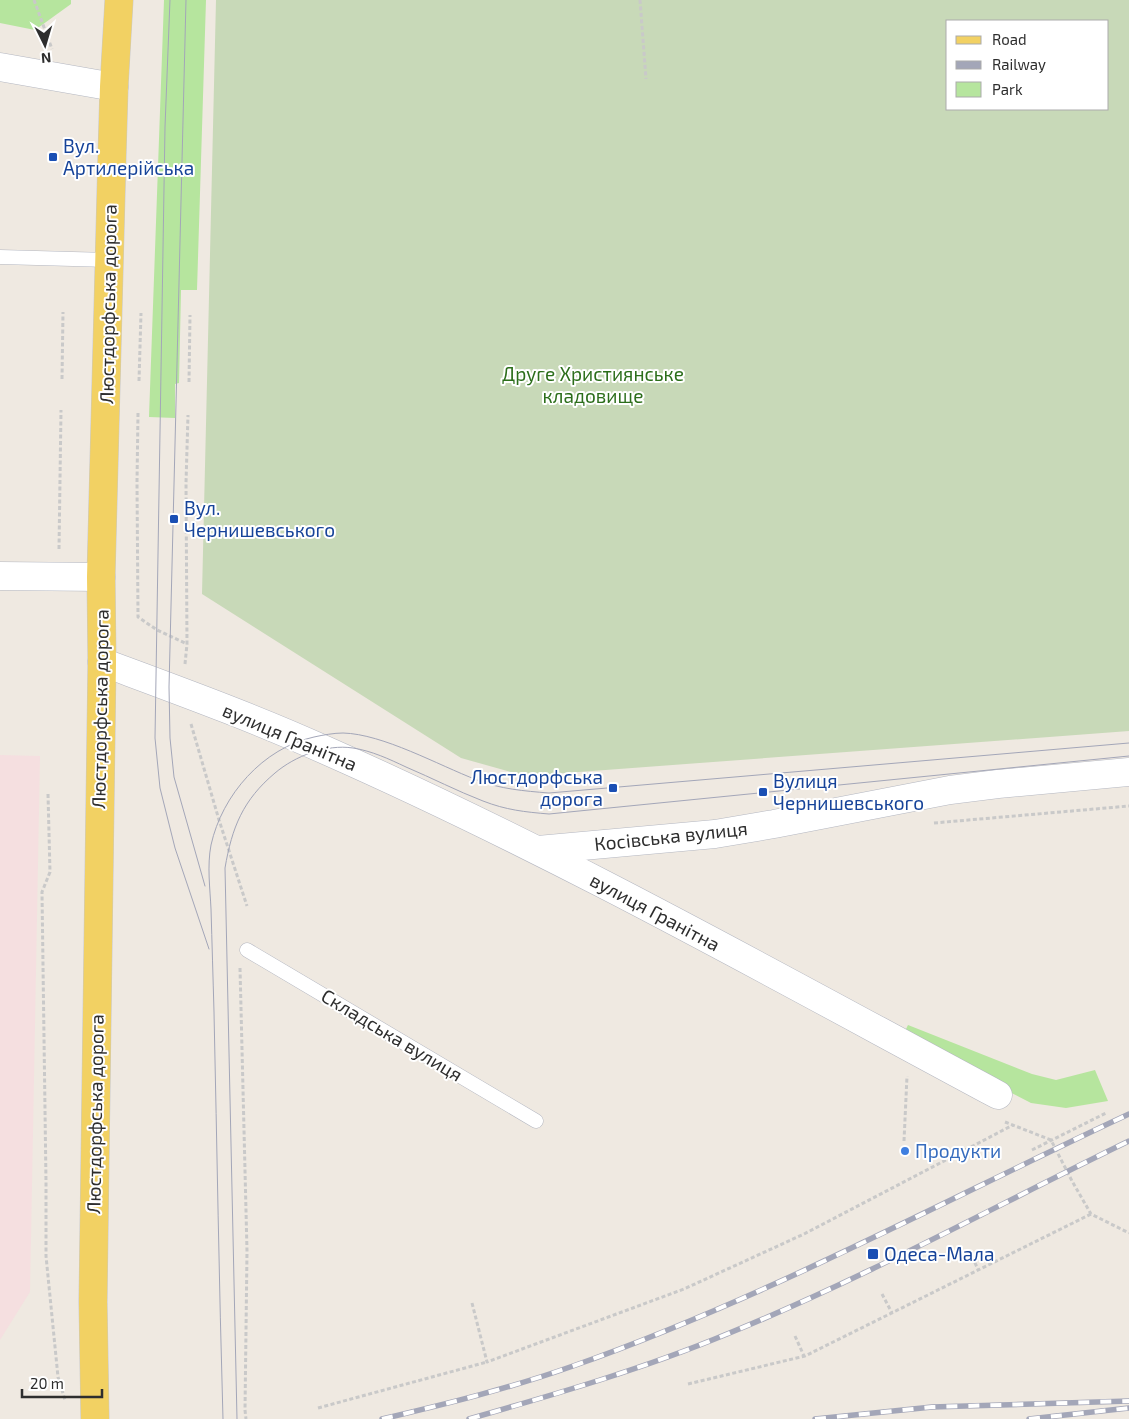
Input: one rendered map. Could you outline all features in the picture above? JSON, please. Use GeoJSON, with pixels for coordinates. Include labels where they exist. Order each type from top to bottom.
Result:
{"type":"FeatureCollection","features":[{"type":"Feature","properties":{"kind":"main road","name":"Люстдорфська дорога"},"geometry":{"type":"LineString","coordinates":[[95,1419],[93,1302],[102,662],[101,577],[114,87],[119,0]]}},
{"type":"Feature","properties":{"kind":"street"},"geometry":{"type":"LineString","coordinates":[[0,67],[114,87]]}},
{"type":"Feature","properties":{"kind":"street"},"geometry":{"type":"LineString","coordinates":[[0,576],[101,577]]}},
{"type":"Feature","properties":{"kind":"street","name":"вулиця Гранітна"},"geometry":{"type":"LineString","coordinates":[[102,662],[255,720],[325,750],[538,850],[998,1095]]}},
{"type":"Feature","properties":{"kind":"street","name":"Косівська вулиця"},"geometry":{"type":"LineString","coordinates":[[538,850],[715,834],[950,790],[1129,772]]}},
{"type":"Feature","properties":{"kind":"lane"},"geometry":{"type":"LineString","coordinates":[[0,258],[109,260]]}},
{"type":"Feature","properties":{"kind":"lane","name":"Складська вулиця"},"geometry":{"type":"LineString","coordinates":[[247,950],[536,1121]]}},
{"type":"Feature","properties":{"kind":"path"},"geometry":{"type":"LineString","coordinates":[[34,0],[47,30],[62,78]]}},
{"type":"Feature","properties":{"kind":"path"},"geometry":{"type":"LineString","coordinates":[[640,0],[646,79]]}},
{"type":"Feature","properties":{"kind":"path"},"geometry":{"type":"LineString","coordinates":[[62,379],[64,312]]}},
{"type":"Feature","properties":{"kind":"path"},"geometry":{"type":"LineString","coordinates":[[139,381],[141,313]]}},
{"type":"Feature","properties":{"kind":"path"},"geometry":{"type":"LineString","coordinates":[[188,382],[190,315]]}},
{"type":"Feature","properties":{"kind":"path"},"geometry":{"type":"LineString","coordinates":[[59,577],[61,410]]}},
{"type":"Feature","properties":{"kind":"path"},"geometry":{"type":"LineString","coordinates":[[138,413],[138,617],[157,630],[187,644],[186,483],[188,415]]}},
{"type":"Feature","properties":{"kind":"path"},"geometry":{"type":"LineString","coordinates":[[182,692],[219,820],[247,906]]}},
{"type":"Feature","properties":{"kind":"path"},"geometry":{"type":"LineString","coordinates":[[48,794],[50,872],[42,892],[46,1256],[58,1377],[65,1397]]}},
{"type":"Feature","properties":{"kind":"path"},"geometry":{"type":"LineString","coordinates":[[246,1419],[247,1252],[240,965],[247,950]]}},
{"type":"Feature","properties":{"kind":"path"},"geometry":{"type":"LineString","coordinates":[[904,1140],[907,1072]]}},
{"type":"Feature","properties":{"kind":"path"},"geometry":{"type":"LineString","coordinates":[[998,1095],[986,1114],[1052,1140],[1090,1214],[1129,1233]]}},
{"type":"Feature","properties":{"kind":"path"},"geometry":{"type":"LineString","coordinates":[[1032,1150],[1106,1113]]}},
{"type":"Feature","properties":{"kind":"path"},"geometry":{"type":"LineString","coordinates":[[318,1408],[487,1362],[684,1289],[804,1234],[1013,1125]]}},
{"type":"Feature","properties":{"kind":"path"},"geometry":{"type":"LineString","coordinates":[[688,1384],[805,1356],[1090,1214]]}},
{"type":"Feature","properties":{"kind":"path"},"geometry":{"type":"LineString","coordinates":[[969,1251],[978,1269]]}},
{"type":"Feature","properties":{"kind":"path"},"geometry":{"type":"LineString","coordinates":[[882,1294],[892,1313]]}},
{"type":"Feature","properties":{"kind":"path"},"geometry":{"type":"LineString","coordinates":[[472,1303],[487,1362]]}},
{"type":"Feature","properties":{"kind":"path"},"geometry":{"type":"LineString","coordinates":[[794,1336],[805,1356]]}},
{"type":"Feature","properties":{"kind":"shaded area"},"geometry":{"type":"Polygon","coordinates":[[[0,755],[40,756],[30,1292],[0,1340],[0,755]]]}},
{"type":"Feature","properties":{"kind":"green space"},"geometry":{"type":"Polygon","coordinates":[[[0,0],[71,0],[71,4],[35,30],[0,23],[0,0]]]}},
{"type":"Feature","properties":{"kind":"green space"},"geometry":{"type":"Polygon","coordinates":[[[164,0],[206,0],[197,290],[181,290],[179,383],[175,384],[175,418],[149,417],[164,0]]]}},
{"type":"Feature","properties":{"kind":"green space","name":"Друге Християнське кладовище"},"geometry":{"type":"Polygon","coordinates":[[[216,0],[1129,0],[1129,731],[525,776],[461,758],[202,594],[216,0]]]}},
{"type":"Feature","properties":{"kind":"green space"},"geometry":{"type":"Polygon","coordinates":[[[908,1025],[1032,1074],[1056,1080],[1095,1070],[1108,1101],[1066,1108],[1031,1103],[902,1037],[908,1025]]]}},
{"type":"Feature","properties":{"kind":"tram line"},"geometry":{"type":"LineString","coordinates":[[170,0],[165,127],[155,738],[160,788],[175,848],[209,949]]}},
{"type":"Feature","properties":{"kind":"tram line"},"geometry":{"type":"LineString","coordinates":[[186,0],[169,687],[170,738],[174,777],[205,886]]}},
{"type":"Feature","properties":{"kind":"tram line"},"geometry":{"type":"LineString","coordinates":[[223,1419],[209,861],[216,826],[235,792],[248,776],[278,751],[317,736],[343,733],[359,735],[393,744],[494,786],[549,793],[1129,743]]}},
{"type":"Feature","properties":{"kind":"tram line"},"geometry":{"type":"LineString","coordinates":[[237,1419],[225,868],[235,827],[247,804],[264,783],[283,767],[301,757],[322,750],[343,747],[353,748],[387,758],[491,804],[516,810],[549,814],[1129,756]]}},
{"type":"Feature","properties":{"kind":"railway"},"geometry":{"type":"LineString","coordinates":[[382,1419],[526,1381],[645,1339],[715,1310],[854,1247],[1129,1114]]}},
{"type":"Feature","properties":{"kind":"railway"},"geometry":{"type":"LineString","coordinates":[[469,1419],[631,1370],[727,1334],[880,1265],[1129,1141]]}},
{"type":"Feature","properties":{"kind":"railway"},"geometry":{"type":"LineString","coordinates":[[815,1419],[932,1407],[1129,1401]]}},
{"type":"Feature","properties":{"kind":"railway"},"geometry":{"type":"LineString","coordinates":[[1029,1419],[1129,1408]]}},
{"type":"Feature","properties":{"kind":"place","name":"Вул. Артилерійська"},"geometry":{"type":"Point","coordinates":[53,157]}},
{"type":"Feature","properties":{"kind":"place","name":"Вул. Чернишевського"},"geometry":{"type":"Point","coordinates":[174,519]}},
{"type":"Feature","properties":{"kind":"place","name":"Люстдорфська дорога"},"geometry":{"type":"Point","coordinates":[613,788]}},
{"type":"Feature","properties":{"kind":"place","name":"Вулиця Чернишевського"},"geometry":{"type":"Point","coordinates":[763,792]}},
{"type":"Feature","properties":{"kind":"place","name":"Продукти"},"geometry":{"type":"Point","coordinates":[905,1151]}},
{"type":"Feature","properties":{"kind":"place","name":"Одеса-Мала"},"geometry":{"type":"Point","coordinates":[873,1254]}}]}
